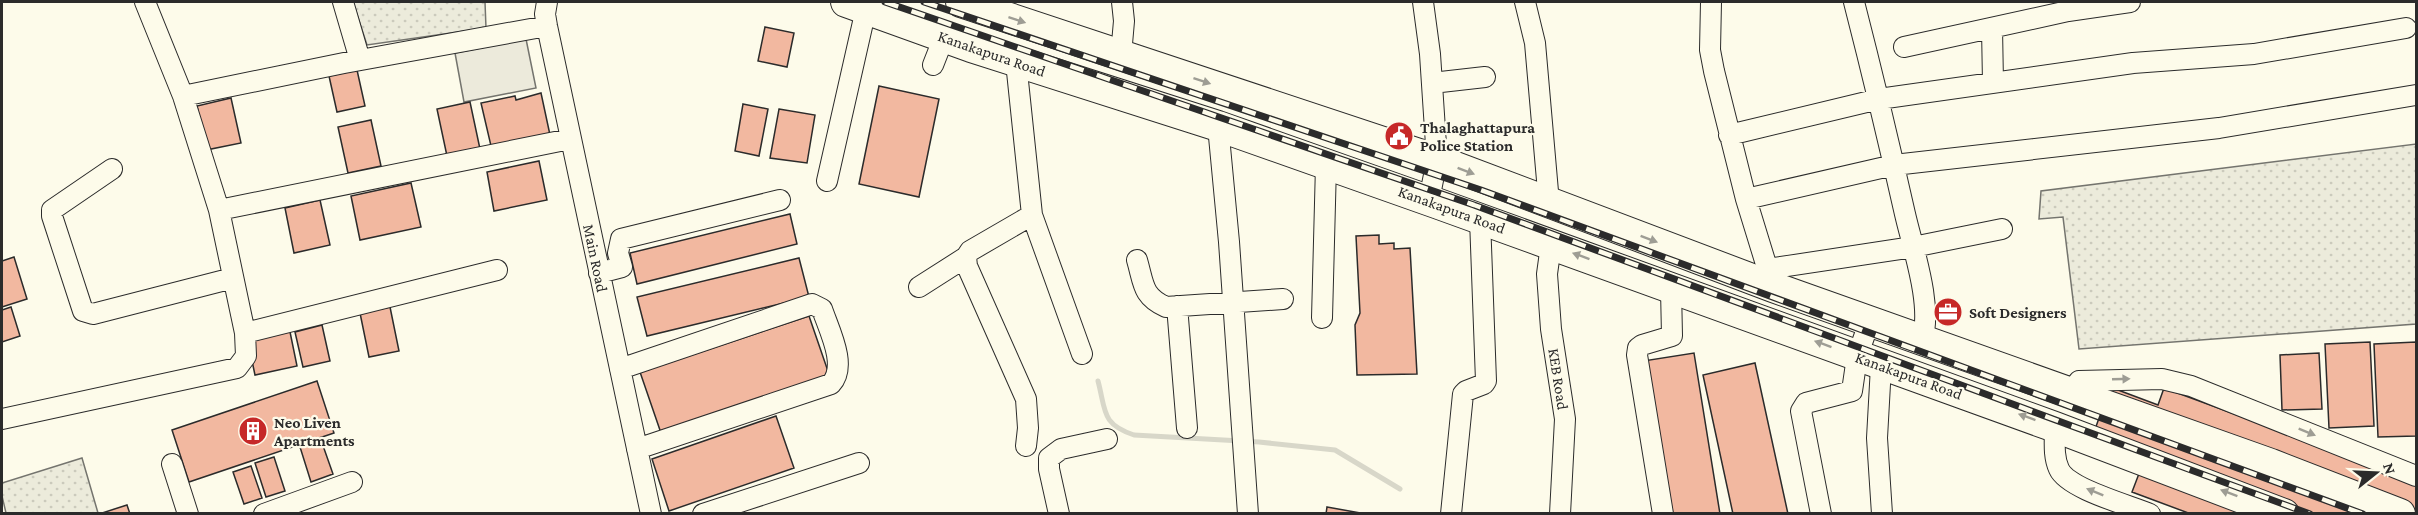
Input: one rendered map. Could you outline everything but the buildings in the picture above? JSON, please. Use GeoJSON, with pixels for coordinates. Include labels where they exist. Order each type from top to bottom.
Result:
{"type":"FeatureCollection","features":[{"type":"Feature","properties":{"kind":"highway"},"geometry":{"type":"LineString","coordinates":[[964,2],[1437,160],[1549,203],[1771,278],[1922,340],[2271,464],[2400,513]]}},
{"type":"Feature","properties":{"kind":"highway","name":"Kanakapura Road"},"geometry":{"type":"LineString","coordinates":[[856,5],[1016,62],[1218,126],[1429,200],[2055,427],[2284,513]]}},
{"type":"Feature","properties":{"kind":"street"},"geometry":{"type":"LineString","coordinates":[[2,419],[237,368],[246,356],[245,333],[219,210],[183,96],[145,2]]}},
{"type":"Feature","properties":{"kind":"street"},"geometry":{"type":"LineString","coordinates":[[343,2],[360,60]]}},
{"type":"Feature","properties":{"kind":"street","name":"Main Road"},"geometry":{"type":"LineString","coordinates":[[547,2],[545,14],[547,26],[651,513]]}},
{"type":"Feature","properties":{"kind":"street"},"geometry":{"type":"LineString","coordinates":[[1121,55],[1124,21],[1122,2]]}},
{"type":"Feature","properties":{"kind":"street"},"geometry":{"type":"LineString","coordinates":[[1423,2],[1432,83],[1437,160],[1429,200]]}},
{"type":"Feature","properties":{"kind":"street"},"geometry":{"type":"LineString","coordinates":[[1526,2],[1535,43],[1549,203]]}},
{"type":"Feature","properties":{"kind":"street"},"geometry":{"type":"LineString","coordinates":[[1711,2],[1710,50],[1746,200],[1771,278],[2002,229]]}},
{"type":"Feature","properties":{"kind":"street"},"geometry":{"type":"LineString","coordinates":[[1854,2],[1913,247],[1923,297],[1925,331],[1922,340]]}},
{"type":"Feature","properties":{"kind":"street"},"geometry":{"type":"LineString","coordinates":[[1904,47],[2068,11],[2130,2]]}},
{"type":"Feature","properties":{"kind":"street"},"geometry":{"type":"LineString","coordinates":[[827,181],[856,5]]}},
{"type":"Feature","properties":{"kind":"street"},"geometry":{"type":"LineString","coordinates":[[183,96],[360,60],[547,26]]}},
{"type":"Feature","properties":{"kind":"street"},"geometry":{"type":"LineString","coordinates":[[1992,28],[1993,83]]}},
{"type":"Feature","properties":{"kind":"street"},"geometry":{"type":"LineString","coordinates":[[1730,135],[1879,99],[2133,63],[2254,54],[2406,28]]}},
{"type":"Feature","properties":{"kind":"street"},"geometry":{"type":"LineString","coordinates":[[933,65],[944,37]]}},
{"type":"Feature","properties":{"kind":"street"},"geometry":{"type":"LineString","coordinates":[[1016,62],[1032,215],[1082,354]]}},
{"type":"Feature","properties":{"kind":"street"},"geometry":{"type":"LineString","coordinates":[[1432,83],[1485,77]]}},
{"type":"Feature","properties":{"kind":"street"},"geometry":{"type":"LineString","coordinates":[[1746,200],[1894,165],[2219,128],[2416,95]]}},
{"type":"Feature","properties":{"kind":"street"},"geometry":{"type":"LineString","coordinates":[[1218,126],[1248,513]]}},
{"type":"Feature","properties":{"kind":"street"},"geometry":{"type":"LineString","coordinates":[[219,210],[570,139]]}},
{"type":"Feature","properties":{"kind":"street"},"geometry":{"type":"LineString","coordinates":[[1322,318],[1326,165]]}},
{"type":"Feature","properties":{"kind":"street"},"geometry":{"type":"LineString","coordinates":[[112,169],[52,210],[83,311],[93,314],[233,278]]}},
{"type":"Feature","properties":{"kind":"street"},"geometry":{"type":"LineString","coordinates":[[599,273],[622,267],[618,253],[621,240],[780,200]]}},
{"type":"Feature","properties":{"kind":"street"},"geometry":{"type":"LineString","coordinates":[[919,287],[966,257],[970,251],[1032,215]]}},
{"type":"Feature","properties":{"kind":"street"},"geometry":{"type":"LineString","coordinates":[[1450,513],[1463,394],[1486,381],[1480,219]]}},
{"type":"Feature","properties":{"kind":"street","name":"KEB Road"},"geometry":{"type":"LineString","coordinates":[[1551,244],[1547,274],[1550,318],[1565,418],[1560,513]]}},
{"type":"Feature","properties":{"kind":"street"},"geometry":{"type":"LineString","coordinates":[[966,257],[967,266],[1026,399],[1028,428],[1026,446]]}},
{"type":"Feature","properties":{"kind":"street"},"geometry":{"type":"LineString","coordinates":[[1137,260],[1146,291],[1152,300],[1166,307],[1283,299]]}},
{"type":"Feature","properties":{"kind":"street"},"geometry":{"type":"LineString","coordinates":[[245,333],[497,270]]}},
{"type":"Feature","properties":{"kind":"street"},"geometry":{"type":"LineString","coordinates":[[1663,513],[1637,355],[1642,345],[1672,336],[1671,289]]}},
{"type":"Feature","properties":{"kind":"street"},"geometry":{"type":"LineString","coordinates":[[620,369],[812,304],[822,309],[838,362],[837,378],[831,384],[637,449]]}},
{"type":"Feature","properties":{"kind":"street"},"geometry":{"type":"LineString","coordinates":[[1177,306],[1187,428]]}},
{"type":"Feature","properties":{"kind":"street"},"geometry":{"type":"LineString","coordinates":[[1870,320],[1869,361],[1882,513]]}},
{"type":"Feature","properties":{"kind":"street"},"geometry":{"type":"LineString","coordinates":[[1821,513],[1801,411],[1806,403],[1852,391],[1869,361]]}},
{"type":"Feature","properties":{"kind":"street"},"geometry":{"type":"LineString","coordinates":[[2069,394],[2079,381],[2162,379],[2191,386],[2416,476]]}},
{"type":"Feature","properties":{"kind":"street"},"geometry":{"type":"LineString","coordinates":[[2055,427],[2055,458],[2060,471],[2072,483],[2150,513]]}},
{"type":"Feature","properties":{"kind":"street"},"geometry":{"type":"LineString","coordinates":[[1059,513],[1049,469],[1049,458],[1061,449],[1107,439]]}},
{"type":"Feature","properties":{"kind":"street"},"geometry":{"type":"LineString","coordinates":[[703,513],[859,463]]}},
{"type":"Feature","properties":{"kind":"street"},"geometry":{"type":"LineString","coordinates":[[172,464],[188,513]]}},
{"type":"Feature","properties":{"kind":"street"},"geometry":{"type":"LineString","coordinates":[[264,513],[352,482]]}},
{"type":"Feature","properties":{"kind":"shaded area"},"geometry":{"type":"Polygon","coordinates":[[[353,2],[485,2],[486,28],[367,45],[353,2]]]}},
{"type":"Feature","properties":{"kind":"shaded area"},"geometry":{"type":"Polygon","coordinates":[[[526,39],[536,88],[464,102],[455,53],[526,39]]]}},
{"type":"Feature","properties":{"kind":"shaded area"},"geometry":{"type":"Polygon","coordinates":[[[2416,144],[2416,324],[2079,349],[2063,217],[2039,219],[2041,191],[2416,144]]]}},
{"type":"Feature","properties":{"kind":"shaded area"},"geometry":{"type":"Polygon","coordinates":[[[82,458],[98,513],[6,513],[2,483],[82,458]]]}},
{"type":"Feature","properties":{"kind":"waterway"},"geometry":{"type":"LineString","coordinates":[[1098,381],[1104,408],[1110,421],[1123,431],[1134,435],[1259,442],[1335,450],[1400,489]]}},
{"type":"Feature","properties":{"kind":"railway"},"geometry":{"type":"LineString","coordinates":[[885,2],[1474,205],[2310,514]]}},
{"type":"Feature","properties":{"kind":"railway"},"geometry":{"type":"LineString","coordinates":[[924,2],[1481,190],[2363,514]]}},
{"type":"Feature","properties":{"kind":"place","name":"Thalaghattapura Police Station"},"geometry":{"type":"Point","coordinates":[1399,136]}},
{"type":"Feature","properties":{"kind":"place","name":"Soft Designers"},"geometry":{"type":"Point","coordinates":[1948,312]}},
{"type":"Feature","properties":{"kind":"place","name":"Neo Liven Apartments"},"geometry":{"type":"Point","coordinates":[253,431]}}]}
